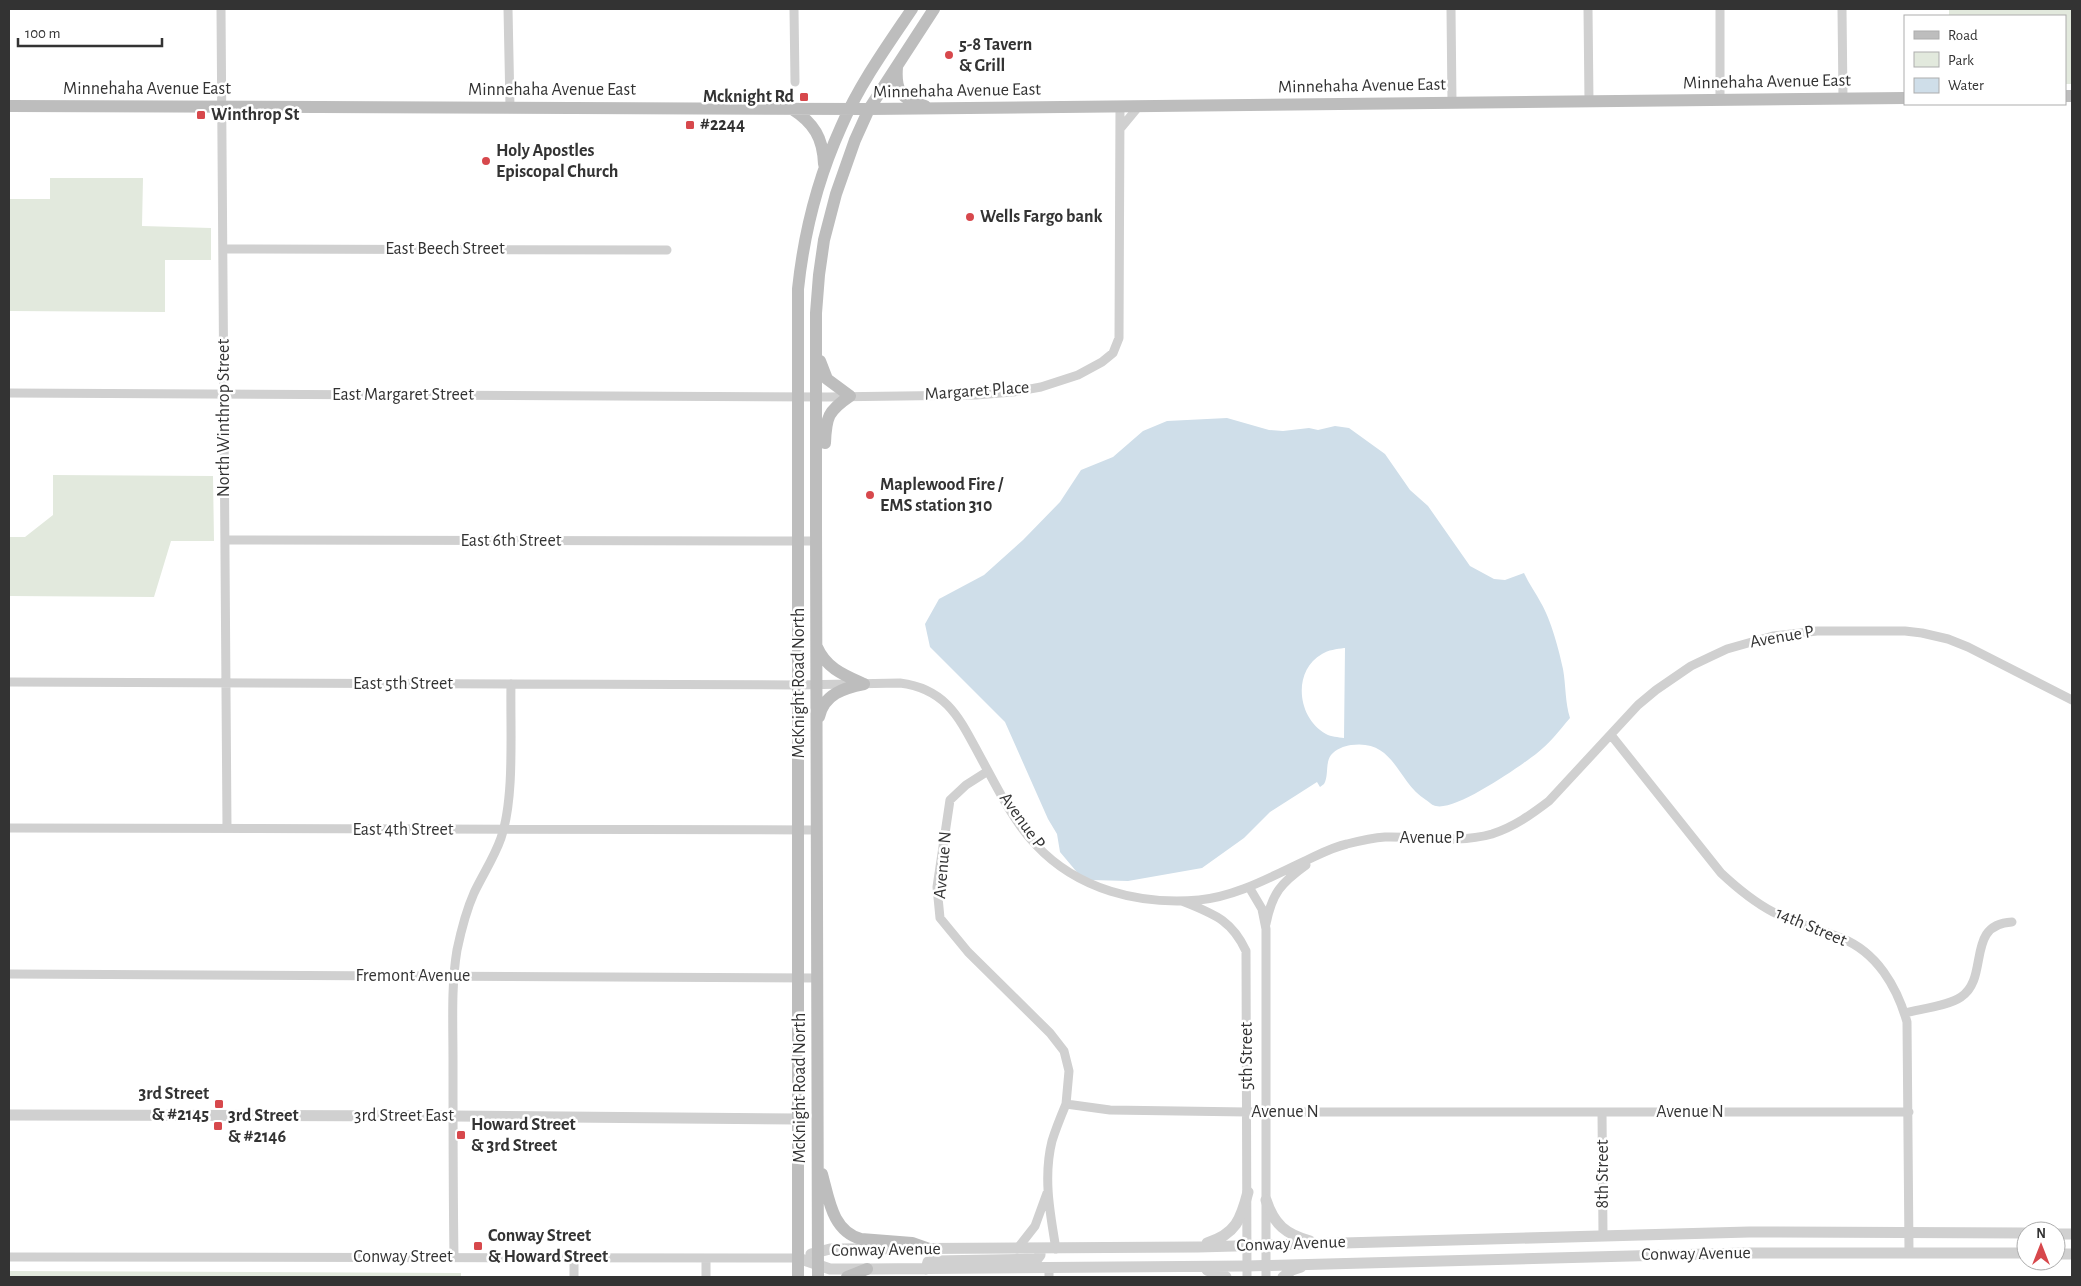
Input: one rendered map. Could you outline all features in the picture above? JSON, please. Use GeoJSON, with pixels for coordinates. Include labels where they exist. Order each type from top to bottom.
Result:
{"type":"FeatureCollection","features":[{"type":"Feature","properties":{"kind":"main road","name":"McKnight Road North"},"geometry":{"type":"LineString","coordinates":[[798,1277],[797,308],[799,276],[812,206],[840,127],[912,9]]}},
{"type":"Feature","properties":{"kind":"main road","name":"McKnight Road North"},"geometry":{"type":"LineString","coordinates":[[818,1265],[816,347],[819,275],[827,227],[845,167],[869,109],[934,9]]}},
{"type":"Feature","properties":{"kind":"main road"},"geometry":{"type":"LineString","coordinates":[[897,65],[896,81],[901,94],[912,102],[934,108]]}},
{"type":"Feature","properties":{"kind":"main road","name":"Minnehaha Avenue East"},"geometry":{"type":"LineString","coordinates":[[9,106],[869,109],[1904,98]]}},
{"type":"Feature","properties":{"kind":"main road"},"geometry":{"type":"LineString","coordinates":[[790,108],[806,118],[814,128],[823,153],[824,168]]}},
{"type":"Feature","properties":{"kind":"main road"},"geometry":{"type":"LineString","coordinates":[[816,347],[827,379],[850,396],[829,413],[826,426],[825,453],[817,474]]}},
{"type":"Feature","properties":{"kind":"main road"},"geometry":{"type":"LineString","coordinates":[[816,645],[822,657],[832,668],[864,684]]}},
{"type":"Feature","properties":{"kind":"main road"},"geometry":{"type":"LineString","coordinates":[[816,729],[821,708],[831,697],[846,688],[864,684]]}},
{"type":"Feature","properties":{"kind":"main road"},"geometry":{"type":"LineString","coordinates":[[818,1156],[833,1212],[838,1224],[844,1231],[861,1240],[912,1243],[929,1249]]}},
{"type":"Feature","properties":{"kind":"main road"},"geometry":{"type":"LineString","coordinates":[[847,1277],[866,1269]]}},
{"type":"Feature","properties":{"kind":"street","name":"North Winthrop Street"},"geometry":{"type":"LineString","coordinates":[[221,9],[227,828]]}},
{"type":"Feature","properties":{"kind":"street"},"geometry":{"type":"LineString","coordinates":[[508,9],[510,107]]}},
{"type":"Feature","properties":{"kind":"street"},"geometry":{"type":"LineString","coordinates":[[794,9],[795,82]]}},
{"type":"Feature","properties":{"kind":"street"},"geometry":{"type":"LineString","coordinates":[[1451,9],[1452,103]]}},
{"type":"Feature","properties":{"kind":"street"},"geometry":{"type":"LineString","coordinates":[[1588,9],[1589,102]]}},
{"type":"Feature","properties":{"kind":"street"},"geometry":{"type":"LineString","coordinates":[[1720,9],[1720,100]]}},
{"type":"Feature","properties":{"kind":"street"},"geometry":{"type":"LineString","coordinates":[[1842,9],[1843,99]]}},
{"type":"Feature","properties":{"kind":"street","name":"Margaret Place"},"geometry":{"type":"LineString","coordinates":[[817,396],[976,395],[1013,392],[1041,387],[1078,375],[1102,362],[1113,353],[1119,338],[1120,324],[1120,106]]}},
{"type":"Feature","properties":{"kind":"street"},"geometry":{"type":"LineString","coordinates":[[1120,129],[1139,106]]}},
{"type":"Feature","properties":{"kind":"street","name":"East Beech Street"},"geometry":{"type":"LineString","coordinates":[[223,249],[667,250]]}},
{"type":"Feature","properties":{"kind":"street","name":"East Margaret Street"},"geometry":{"type":"LineString","coordinates":[[9,393],[817,396]]}},
{"type":"Feature","properties":{"kind":"street","name":"East 6th Street"},"geometry":{"type":"LineString","coordinates":[[225,540],[816,542]]}},
{"type":"Feature","properties":{"kind":"street","name":"Avenue P"},"geometry":{"type":"LineString","coordinates":[[817,685],[900,683],[916,685],[932,692],[956,713],[1024,830],[1036,845],[1064,869],[1079,879],[1111,892],[1144,899],[1180,900],[1214,898],[1249,887],[1341,845],[1362,840],[1385,838],[1472,838],[1493,834],[1513,825],[1549,801],[1638,705],[1661,686],[1691,666],[1727,649],[1752,641],[1796,632],[1905,631],[1939,637],[1968,647],[2072,700]]}},
{"type":"Feature","properties":{"kind":"street","name":"East 5th Street"},"geometry":{"type":"LineString","coordinates":[[9,682],[817,685]]}},
{"type":"Feature","properties":{"kind":"street"},"geometry":{"type":"LineString","coordinates":[[454,1257],[454,976],[457,952],[467,910],[490,866],[503,830],[509,782],[511,684]]}},
{"type":"Feature","properties":{"kind":"street","name":"14th Street"},"geometry":{"type":"LineString","coordinates":[[1611,735],[1721,873],[1735,886],[1772,911],[1824,933],[1842,938],[1862,951],[1889,978],[1902,1003],[1909,1044],[1909,1252]]}},
{"type":"Feature","properties":{"kind":"street","name":"Avenue N"},"geometry":{"type":"LineString","coordinates":[[988,771],[966,785],[950,800],[937,887],[940,918],[968,952],[1050,1033],[1064,1052],[1069,1072],[1066,1104],[1110,1110],[1247,1112],[1909,1112]]}},
{"type":"Feature","properties":{"kind":"street","name":"East 4th Street"},"geometry":{"type":"LineString","coordinates":[[9,828],[817,830]]}},
{"type":"Feature","properties":{"kind":"street"},"geometry":{"type":"LineString","coordinates":[[1266,930],[1271,902],[1278,888],[1286,879],[1321,854]]}},
{"type":"Feature","properties":{"kind":"street","name":"5th Street"},"geometry":{"type":"LineString","coordinates":[[1249,887],[1262,910],[1266,930],[1266,1272]]}},
{"type":"Feature","properties":{"kind":"street","name":"5th Street"},"geometry":{"type":"LineString","coordinates":[[1180,900],[1216,915],[1228,923],[1240,938],[1246,951],[1247,1272]]}},
{"type":"Feature","properties":{"kind":"street"},"geometry":{"type":"LineString","coordinates":[[1905,1013],[1961,998],[1973,983],[1977,958],[1990,928],[2000,922],[2012,922]]}},
{"type":"Feature","properties":{"kind":"street","name":"Fremont Avenue"},"geometry":{"type":"LineString","coordinates":[[9,974],[817,978]]}},
{"type":"Feature","properties":{"kind":"street"},"geometry":{"type":"LineString","coordinates":[[1056,1249],[1047,1193],[1052,1140],[1066,1104]]}},
{"type":"Feature","properties":{"kind":"street","name":"8th Street"},"geometry":{"type":"LineString","coordinates":[[1602,1112],[1603,1236]]}},
{"type":"Feature","properties":{"kind":"street","name":"3rd Street East"},"geometry":{"type":"LineString","coordinates":[[9,1115],[798,1119]]}},
{"type":"Feature","properties":{"kind":"street"},"geometry":{"type":"LineString","coordinates":[[1198,1247],[1225,1237],[1232,1230],[1239,1220],[1248,1192]]}},
{"type":"Feature","properties":{"kind":"street"},"geometry":{"type":"LineString","coordinates":[[1017,1249],[1035,1226],[1047,1193]]}},
{"type":"Feature","properties":{"kind":"street"},"geometry":{"type":"LineString","coordinates":[[1266,1200],[1270,1213],[1279,1225],[1290,1234],[1319,1243]]}},
{"type":"Feature","properties":{"kind":"street","name":"Conway Avenue"},"geometry":{"type":"LineString","coordinates":[[818,1265],[830,1249],[1198,1247],[1758,1232],[2016,1233]]}},
{"type":"Feature","properties":{"kind":"street"},"geometry":{"type":"LineString","coordinates":[[926,1269],[928,1262],[936,1261],[1037,1259],[1040,1256],[1040,1249]]}},
{"type":"Feature","properties":{"kind":"street","name":"Conway Avenue"},"geometry":{"type":"LineString","coordinates":[[798,1258],[830,1269],[926,1269],[1049,1273],[1191,1267],[1266,1272],[1307,1264],[1736,1253],[2016,1253]]}},
{"type":"Feature","properties":{"kind":"street","name":"Conway Street"},"geometry":{"type":"LineString","coordinates":[[9,1257],[798,1258]]}},
{"type":"Feature","properties":{"kind":"street"},"geometry":{"type":"LineString","coordinates":[[574,1257],[574,1277]]}},
{"type":"Feature","properties":{"kind":"street"},"geometry":{"type":"LineString","coordinates":[[706,1258],[706,1277]]}},
{"type":"Feature","properties":{"kind":"street"},"geometry":{"type":"LineString","coordinates":[[1283,1277],[1292,1270],[1307,1264]]}},
{"type":"Feature","properties":{"kind":"street"},"geometry":{"type":"LineString","coordinates":[[1191,1267],[1211,1271],[1226,1277]]}},
{"type":"Feature","properties":{"kind":"green space"},"geometry":{"type":"Polygon","coordinates":[[[1949,9],[2072,9],[2072,84],[2066,84],[2066,15],[1949,15],[1949,9]]]}},
{"type":"Feature","properties":{"kind":"green space"},"geometry":{"type":"Polygon","coordinates":[[[50,178],[143,178],[142,226],[211,228],[211,260],[165,260],[165,312],[9,311],[9,199],[50,199],[50,178]]]}},
{"type":"Feature","properties":{"kind":"green space"},"geometry":{"type":"Polygon","coordinates":[[[53,475],[213,476],[214,541],[171,541],[154,597],[9,596],[9,537],[25,537],[53,515],[53,475]]]}},
{"type":"Feature","properties":{"kind":"green space"},"geometry":{"type":"Polygon","coordinates":[[[9,1271],[461,1273],[461,1277],[9,1277],[9,1271]]]}},
{"type":"Feature","properties":{"kind":"water"},"geometry":{"type":"Polygon","coordinates":[[[1227,418],[1269,430],[1283,431],[1309,428],[1318,430],[1335,426],[1349,428],[1385,454],[1410,490],[1428,506],[1470,566],[1494,579],[1505,580],[1524,573],[1545,610],[1554,635],[1563,669],[1570,718],[1550,742],[1536,754],[1487,787],[1458,802],[1445,806],[1434,805],[1416,792],[1394,763],[1377,748],[1366,745],[1348,745],[1338,749],[1329,758],[1324,784],[1320,787],[1317,782],[1270,812],[1244,838],[1202,868],[1128,881],[1091,880],[1081,877],[1060,852],[1057,834],[1048,819],[1005,722],[930,647],[925,624],[939,599],[984,575],[1023,540],[1060,502],[1081,470],[1113,457],[1143,431],[1167,421],[1227,418]],[[1345,648],[1322,654],[1312,662],[1306,671],[1302,683],[1304,706],[1316,727],[1328,735],[1344,738],[1345,648]]]}},
{"type":"Feature","properties":{"kind":"place","name":"5-8 Tavern & Grill"},"geometry":{"type":"Point","coordinates":[949,55]}},
{"type":"Feature","properties":{"kind":"place","name":"Mcknight Rd"},"geometry":{"type":"Point","coordinates":[804,97]}},
{"type":"Feature","properties":{"kind":"place","name":"Winthrop St"},"geometry":{"type":"Point","coordinates":[201,115]}},
{"type":"Feature","properties":{"kind":"place","name":"#2244"},"geometry":{"type":"Point","coordinates":[690,125]}},
{"type":"Feature","properties":{"kind":"place","name":"Holy Apostles Episcopal Church"},"geometry":{"type":"Point","coordinates":[486,161]}},
{"type":"Feature","properties":{"kind":"place","name":"Wells Fargo bank"},"geometry":{"type":"Point","coordinates":[970,217]}},
{"type":"Feature","properties":{"kind":"place","name":"Maplewood Fire / EMS station 310"},"geometry":{"type":"Point","coordinates":[870,495]}},
{"type":"Feature","properties":{"kind":"place","name":"3rd Street & #2145"},"geometry":{"type":"Point","coordinates":[219,1104]}},
{"type":"Feature","properties":{"kind":"place","name":"3rd Street & #2146"},"geometry":{"type":"Point","coordinates":[218,1126]}},
{"type":"Feature","properties":{"kind":"place","name":"Howard Street & 3rd Street"},"geometry":{"type":"Point","coordinates":[461,1135]}},
{"type":"Feature","properties":{"kind":"place","name":"Conway Street & Howard Street"},"geometry":{"type":"Point","coordinates":[478,1246]}}]}
